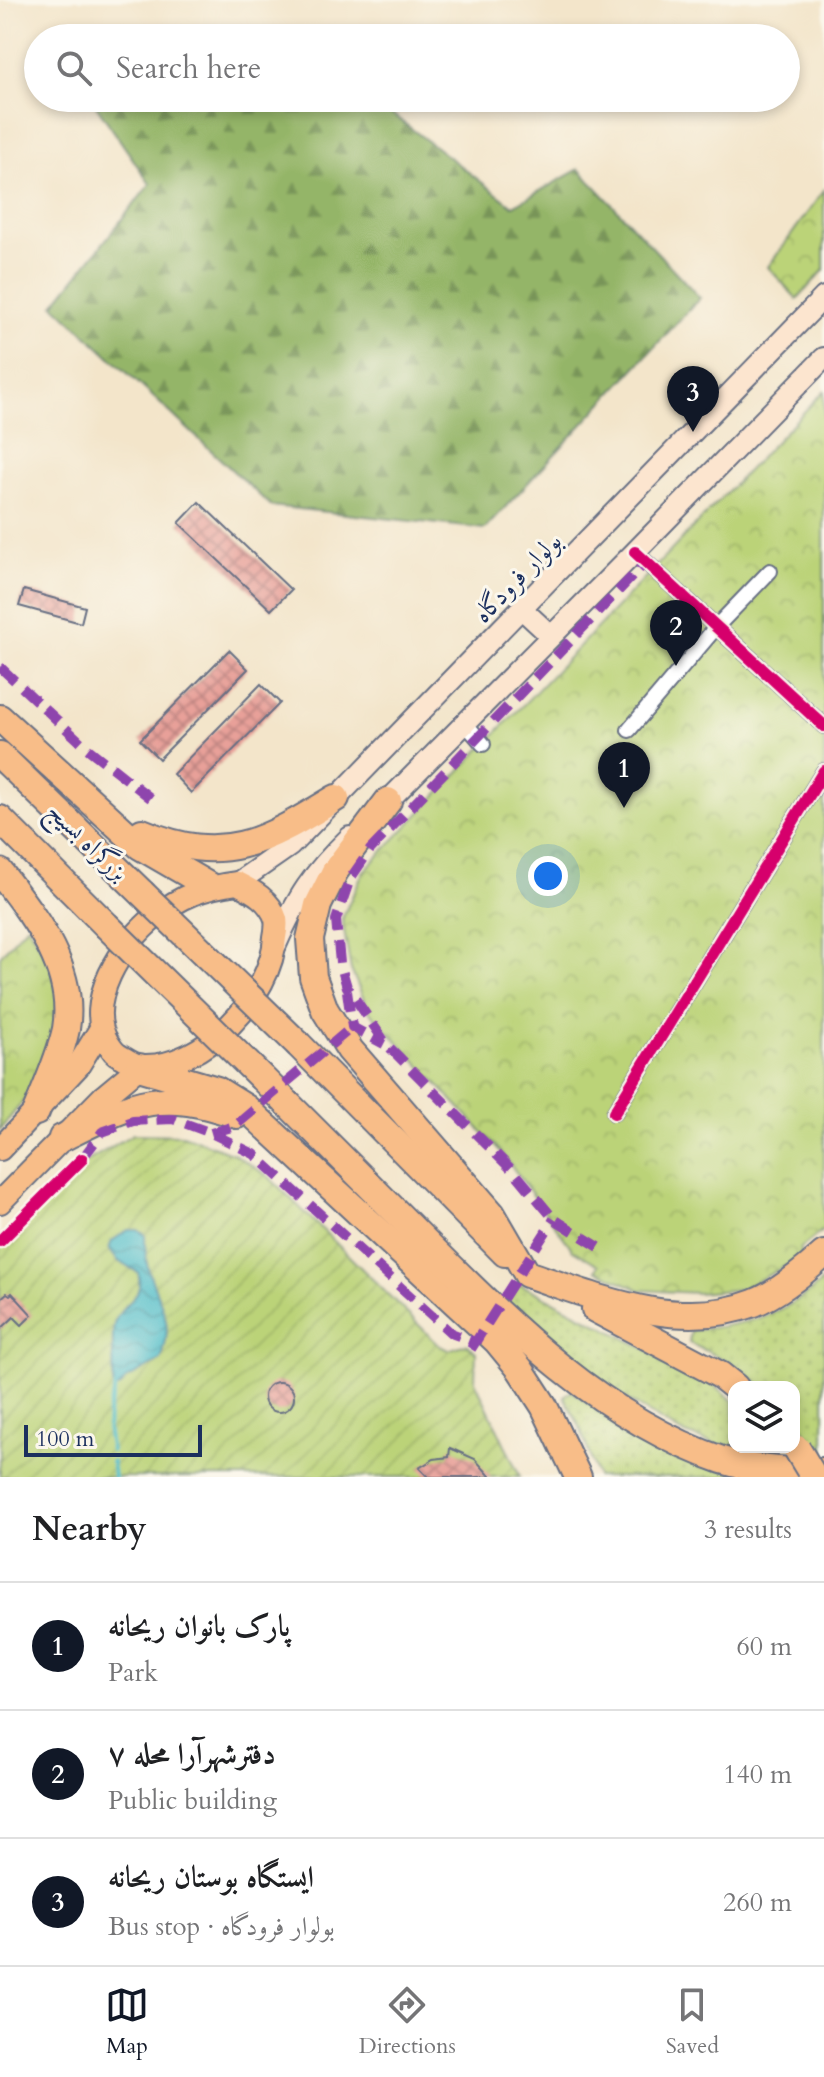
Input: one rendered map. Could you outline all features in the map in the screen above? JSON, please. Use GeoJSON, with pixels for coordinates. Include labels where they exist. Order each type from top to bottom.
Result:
{"type":"FeatureCollection","features":[{"type":"Feature","properties":{"kind":"highway"},"geometry":{"type":"LineString","coordinates":[[0,718],[140,846],[209,886]]}},
{"type":"Feature","properties":{"kind":"highway","name":"بزرگراه بسیج"},"geometry":{"type":"LineString","coordinates":[[0,755],[299,1045],[527,1274]]}},
{"type":"Feature","properties":{"kind":"highway"},"geometry":{"type":"LineString","coordinates":[[107,817],[175,845],[211,848],[246,845],[275,835],[336,798]]}},
{"type":"Feature","properties":{"kind":"highway"},"geometry":{"type":"LineString","coordinates":[[388,801],[335,871],[318,905],[310,939],[313,977],[325,1010],[350,1050],[492,1214],[527,1274],[671,1348],[728,1381]]}},
{"type":"Feature","properties":{"kind":"highway","name":"بزرگراه بسیج"},"geometry":{"type":"LineString","coordinates":[[0,819],[476,1292]]}},
{"type":"Feature","properties":{"kind":"highway"},"geometry":{"type":"LineString","coordinates":[[0,872],[46,937],[59,965],[67,996],[66,1027],[58,1057],[36,1112]]}},
{"type":"Feature","properties":{"kind":"highway"},"geometry":{"type":"LineString","coordinates":[[139,1067],[217,1090],[246,1108],[497,1341],[544,1406],[579,1477]]}},
{"type":"Feature","properties":{"kind":"highway"},"geometry":{"type":"LineString","coordinates":[[62,1138],[137,1104],[171,1099],[238,1115],[275,1135]]}},
{"type":"Feature","properties":{"kind":"highway"},"geometry":{"type":"LineString","coordinates":[[527,1274],[619,1305],[659,1313],[709,1313],[753,1303],[781,1288],[824,1254]]}},
{"type":"Feature","properties":{"kind":"highway"},"geometry":{"type":"LineString","coordinates":[[476,1292],[535,1372],[565,1427],[579,1477]]}},
{"type":"Feature","properties":{"kind":"highway"},"geometry":{"type":"LineString","coordinates":[[476,1292],[585,1386],[633,1419],[677,1442],[725,1461],[771,1469],[824,1471]]}},
{"type":"Feature","properties":{"kind":"highway"},"geometry":{"type":"LineString","coordinates":[[798,1453],[814,1477]]}},
{"type":"Feature","properties":{"kind":"main road","name":"بولوار فرودگاه"},"geometry":{"type":"LineString","coordinates":[[237,883],[290,846],[824,297]]}},
{"type":"Feature","properties":{"kind":"main road"},"geometry":{"type":"LineString","coordinates":[[0,1202],[103,1097],[139,1067],[167,1063],[191,1054],[223,1031],[241,1013],[267,972],[294,904],[321,865],[388,801],[824,358]]}},
{"type":"Feature","properties":{"kind":"main road"},"geometry":{"type":"LineString","coordinates":[[522,609],[551,636]]}},
{"type":"Feature","properties":{"kind":"main road"},"geometry":{"type":"LineString","coordinates":[[0,1149],[78,1066],[100,1030],[101,1001],[109,977],[129,943],[168,907],[209,886],[237,883],[262,896],[276,920],[275,948]]}},
{"type":"Feature","properties":{"kind":"main road"},"geometry":{"type":"LineString","coordinates":[[100,1030],[115,1053],[139,1067]]}},
{"type":"Feature","properties":{"kind":"street"},"geometry":{"type":"LineString","coordinates":[[635,552],[824,726]]}},
{"type":"Feature","properties":{"kind":"street"},"geometry":{"type":"LineString","coordinates":[[629,730],[717,626],[770,571]]}},
{"type":"Feature","properties":{"kind":"street"},"geometry":{"type":"LineString","coordinates":[[465,723],[483,744]]}},
{"type":"Feature","properties":{"kind":"street"},"geometry":{"type":"LineString","coordinates":[[614,1113],[824,771]]}},
{"type":"Feature","properties":{"kind":"green space"},"geometry":{"type":"Polygon","coordinates":[[[101,112],[389,112],[513,206],[579,169],[700,298],[485,529],[271,506],[54,305],[150,184],[101,112]]]}},
{"type":"Feature","properties":{"kind":"green space"},"geometry":{"type":"Polygon","coordinates":[[[824,190],[824,270],[797,299],[768,267],[824,190]]]}},
{"type":"Feature","properties":{"kind":"green space"},"geometry":{"type":"Polygon","coordinates":[[[824,391],[824,1229],[800,1249],[803,1257],[742,1289],[698,1293],[640,1290],[596,1270],[599,1265],[573,1250],[502,1153],[369,1011],[351,970],[342,919],[363,872],[824,391]]]}},
{"type":"Feature","properties":{"kind":"green space"},"geometry":{"type":"Polygon","coordinates":[[[27,925],[50,961],[58,997],[55,1037],[41,1079],[0,1130],[0,956],[27,925]]]}},
{"type":"Feature","properties":{"kind":"green space"},"geometry":{"type":"Polygon","coordinates":[[[133,1134],[183,1135],[234,1154],[269,1177],[440,1346],[448,1350],[466,1344],[476,1352],[475,1381],[520,1477],[0,1477],[0,1248],[80,1166],[133,1134]]]}},
{"type":"Feature","properties":{"kind":"green space"},"geometry":{"type":"Polygon","coordinates":[[[824,1280],[824,1457],[800,1424],[800,1381],[755,1381],[732,1363],[689,1343],[691,1331],[762,1317],[808,1293],[824,1280]]]}},
{"type":"Feature","properties":{"kind":"green space"},"geometry":{"type":"Polygon","coordinates":[[[518,1283],[714,1384],[728,1397],[728,1448],[680,1432],[590,1377],[506,1303],[518,1283]]]}},
{"type":"Feature","properties":{"kind":"green space"},"geometry":{"type":"Polygon","coordinates":[[[572,1391],[598,1410],[669,1450],[700,1463],[749,1477],[597,1477],[580,1427],[564,1396],[572,1391]]]}},
{"type":"Feature","properties":{"kind":"green space"},"geometry":{"type":"Polygon","coordinates":[[[759,1453],[782,1453],[785,1457],[759,1453]]]}},
{"type":"Feature","properties":{"kind":"water"},"geometry":{"type":"Polygon","coordinates":[[[128,1230],[138,1230],[145,1235],[147,1264],[164,1312],[167,1332],[161,1360],[127,1379],[119,1388],[113,1385],[114,1326],[119,1314],[139,1289],[139,1281],[138,1272],[118,1261],[109,1249],[112,1241],[128,1230]]]}},
{"type":"Feature","properties":{"kind":"building"},"geometry":{"type":"Polygon","coordinates":[[[199,502],[291,590],[271,610],[179,523],[199,502]]]}},
{"type":"Feature","properties":{"kind":"building"},"geometry":{"type":"Polygon","coordinates":[[[24,590],[85,607],[81,623],[19,606],[24,590]]]}},
{"type":"Feature","properties":{"kind":"building"},"geometry":{"type":"Polygon","coordinates":[[[229,650],[248,669],[159,759],[140,740],[229,650]]]}},
{"type":"Feature","properties":{"kind":"building"},"geometry":{"type":"Polygon","coordinates":[[[261,684],[280,703],[191,793],[173,774],[261,684]]]}},
{"type":"Feature","properties":{"kind":"building"},"geometry":{"type":"Polygon","coordinates":[[[12,1293],[32,1315],[22,1325],[14,1317],[0,1330],[0,1299],[12,1293]]]}},
{"type":"Feature","properties":{"kind":"building"},"geometry":{"type":"Polygon","coordinates":[[[279,1382],[285,1383],[293,1391],[293,1403],[285,1411],[279,1412],[273,1411],[265,1403],[264,1397],[265,1391],[273,1383],[279,1382]]]}},
{"type":"Feature","properties":{"kind":"building"},"geometry":{"type":"Polygon","coordinates":[[[450,1448],[475,1459],[491,1477],[428,1477],[419,1468],[434,1459],[449,1457],[450,1448]]]}},
{"type":"Feature","properties":{"kind":"waterway"},"geometry":{"type":"LineString","coordinates":[[111,1451],[108,1418],[116,1386]]}},
{"type":"Feature","properties":{"kind":"waterway"},"geometry":{"type":"LineString","coordinates":[[112,1462],[114,1477]]}},
{"type":"Feature","properties":{"kind":"marked path"},"geometry":{"type":"LineString","coordinates":[[599,1247],[554,1219],[517,1175],[387,1045],[347,987],[340,963],[336,920],[350,879],[370,850],[646,562]]}},
{"type":"Feature","properties":{"kind":"marked path"},"geometry":{"type":"LineString","coordinates":[[0,667],[87,748],[153,800]]}},
{"type":"Feature","properties":{"kind":"marked path"},"geometry":{"type":"LineString","coordinates":[[347,991],[352,1027],[384,1044]]}},
{"type":"Feature","properties":{"kind":"marked path"},"geometry":{"type":"LineString","coordinates":[[211,1133],[235,1126],[352,1027]]}},
{"type":"Feature","properties":{"kind":"marked path"},"geometry":{"type":"LineString","coordinates":[[82,1159],[102,1132],[133,1121],[173,1119],[211,1133],[254,1154],[451,1333],[475,1342]]}},
{"type":"Feature","properties":{"kind":"marked path"},"geometry":{"type":"LineString","coordinates":[[471,1349],[554,1219]]}},
{"type":"Feature","properties":{"kind":"cycle path"},"geometry":{"type":"LineString","coordinates":[[635,552],[824,726]]}},
{"type":"Feature","properties":{"kind":"cycle path"},"geometry":{"type":"LineString","coordinates":[[614,1113],[824,771]]}},
{"type":"Feature","properties":{"kind":"cycle path"},"geometry":{"type":"LineString","coordinates":[[0,1241],[82,1159]]}},
{"type":"Feature","properties":{"kind":"place","name":"ایستگاه بوستان ریحانه"},"geometry":{"type":"Point","coordinates":[693,432]}},
{"type":"Feature","properties":{"kind":"place","name":"دفترشهرآرا محله ۷"},"geometry":{"type":"Point","coordinates":[676,666]}},
{"type":"Feature","properties":{"kind":"place","name":"پارک بانوان ریحانه"},"geometry":{"type":"Point","coordinates":[624,808]}}]}
